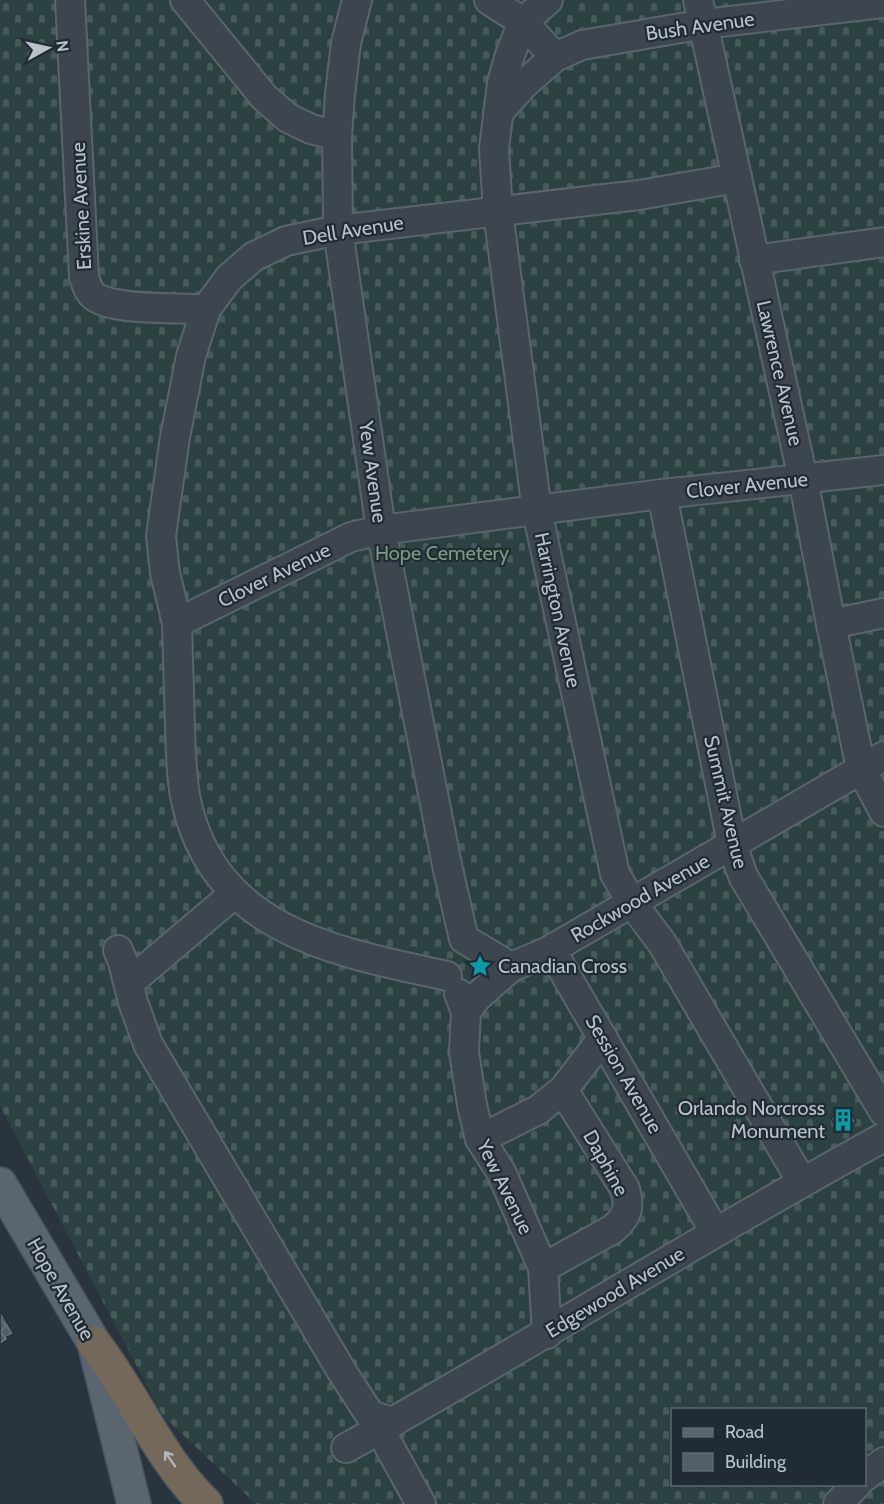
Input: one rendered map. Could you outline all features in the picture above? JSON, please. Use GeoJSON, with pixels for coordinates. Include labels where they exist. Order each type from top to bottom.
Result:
{"type":"FeatureCollection","features":[{"type":"Feature","properties":{"kind":"highway"},"geometry":{"type":"LineString","coordinates":[[94,1343],[110,1364],[165,1453],[194,1492],[206,1504]]}},
{"type":"Feature","properties":{"kind":"main road","name":"Hope Avenue"},"geometry":{"type":"LineString","coordinates":[[3,1198],[94,1343],[134,1504]]}},
{"type":"Feature","properties":{"kind":"lane","name":"Erskine Avenue"},"geometry":{"type":"LineString","coordinates":[[70,0],[84,277],[88,289],[98,299],[124,305],[206,309]]}},
{"type":"Feature","properties":{"kind":"lane"},"geometry":{"type":"LineString","coordinates":[[185,0],[264,98],[288,118],[311,129],[337,136]]}},
{"type":"Feature","properties":{"kind":"lane","name":"Yew Avenue"},"geometry":{"type":"LineString","coordinates":[[357,0],[346,43],[337,136],[338,230],[381,530],[448,870],[464,939]]}},
{"type":"Feature","properties":{"kind":"lane"},"geometry":{"type":"LineString","coordinates":[[489,0],[523,22],[555,57]]}},
{"type":"Feature","properties":{"kind":"lane","name":"Harrington Avenue"},"geometry":{"type":"LineString","coordinates":[[548,0],[523,22],[502,82],[494,149],[498,212],[537,511],[615,874],[632,903],[663,943],[802,1182]]}},
{"type":"Feature","properties":{"kind":"lane","name":"Bush Avenue"},"geometry":{"type":"LineString","coordinates":[[498,113],[524,84],[555,57],[582,45],[701,12],[884,3]]}},
{"type":"Feature","properties":{"kind":"lane","name":"Lawrence Avenue"},"geometry":{"type":"LineString","coordinates":[[701,12],[803,479],[831,624],[873,762],[884,812]]}},
{"type":"Feature","properties":{"kind":"lane","name":"Dell Avenue"},"geometry":{"type":"LineString","coordinates":[[177,623],[165,573],[161,536],[175,437],[191,356],[206,309],[229,278],[253,257],[286,241],[338,230],[639,195],[737,178]]}},
{"type":"Feature","properties":{"kind":"lane"},"geometry":{"type":"LineString","coordinates":[[754,260],[884,242]]}},
{"type":"Feature","properties":{"kind":"lane","name":"Clover Avenue"},"geometry":{"type":"LineString","coordinates":[[177,623],[351,537],[381,530],[662,494],[884,470]]}},
{"type":"Feature","properties":{"kind":"lane","name":"Summit Avenue"},"geometry":{"type":"LineString","coordinates":[[662,494],[732,844],[743,876],[884,1112]]}},
{"type":"Feature","properties":{"kind":"lane"},"geometry":{"type":"LineString","coordinates":[[831,624],[884,613]]}},
{"type":"Feature","properties":{"kind":"lane"},"geometry":{"type":"LineString","coordinates":[[177,623],[186,803],[197,840],[220,878],[234,893],[245,903],[296,934],[354,956],[447,976],[464,939],[511,967]]}},
{"type":"Feature","properties":{"kind":"lane","name":"Rockwood Avenue"},"geometry":{"type":"LineString","coordinates":[[466,1012],[476,998],[511,967],[544,953],[873,762]]}},
{"type":"Feature","properties":{"kind":"lane"},"geometry":{"type":"LineString","coordinates":[[129,983],[234,893]]}},
{"type":"Feature","properties":{"kind":"lane"},"geometry":{"type":"LineString","coordinates":[[118,950],[148,1044],[341,1370],[370,1414],[386,1426],[421,1504]]}},
{"type":"Feature","properties":{"kind":"lane","name":"Session Avenue"},"geometry":{"type":"LineString","coordinates":[[544,953],[560,965],[715,1232]]}},
{"type":"Feature","properties":{"kind":"lane","name":"Yew Avenue"},"geometry":{"type":"LineString","coordinates":[[447,976],[458,991],[466,1012],[464,1052],[480,1139],[501,1172],[543,1268],[547,1334]]}},
{"type":"Feature","properties":{"kind":"lane"},"geometry":{"type":"LineString","coordinates":[[480,1139],[538,1110],[564,1090],[603,1038]]}},
{"type":"Feature","properties":{"kind":"lane","name":"Daphine"},"geometry":{"type":"LineString","coordinates":[[543,1268],[613,1228],[623,1221],[628,1212],[625,1188],[564,1090]]}},
{"type":"Feature","properties":{"kind":"lane","name":"Edgewood Avenue"},"geometry":{"type":"LineString","coordinates":[[346,1448],[547,1334],[715,1232],[884,1137]]}},
{"type":"Feature","properties":{"kind":"lane"},"geometry":{"type":"LineString","coordinates":[[866,1476],[884,1462]]}},
{"type":"Feature","properties":{"kind":"lane"},"geometry":{"type":"LineString","coordinates":[[838,1504],[856,1486]]}},
{"type":"Feature","properties":{"kind":"green space","name":"Hope Cemetery"},"geometry":{"type":"Polygon","coordinates":[[[0,0],[884,0],[884,1504],[256,1504],[163,1416],[0,1106],[0,0]]]}},
{"type":"Feature","properties":{"kind":"building","name":"Orlando Norcross Monument"},"geometry":{"type":"Polygon","coordinates":[[[848,1108],[856,1122],[839,1132],[831,1118],[848,1108]]]}},
{"type":"Feature","properties":{"kind":"building"},"geometry":{"type":"Polygon","coordinates":[[[0,1310],[14,1334],[7,1337],[8,1340],[0,1345],[0,1310]]]}},
{"type":"Feature","properties":{"kind":"place","name":"Canadian Cross"},"geometry":{"type":"Point","coordinates":[480,966]}},
{"type":"Feature","properties":{"kind":"place","name":"Orlando Norcross Monument"},"geometry":{"type":"Point","coordinates":[843,1120]}}]}
